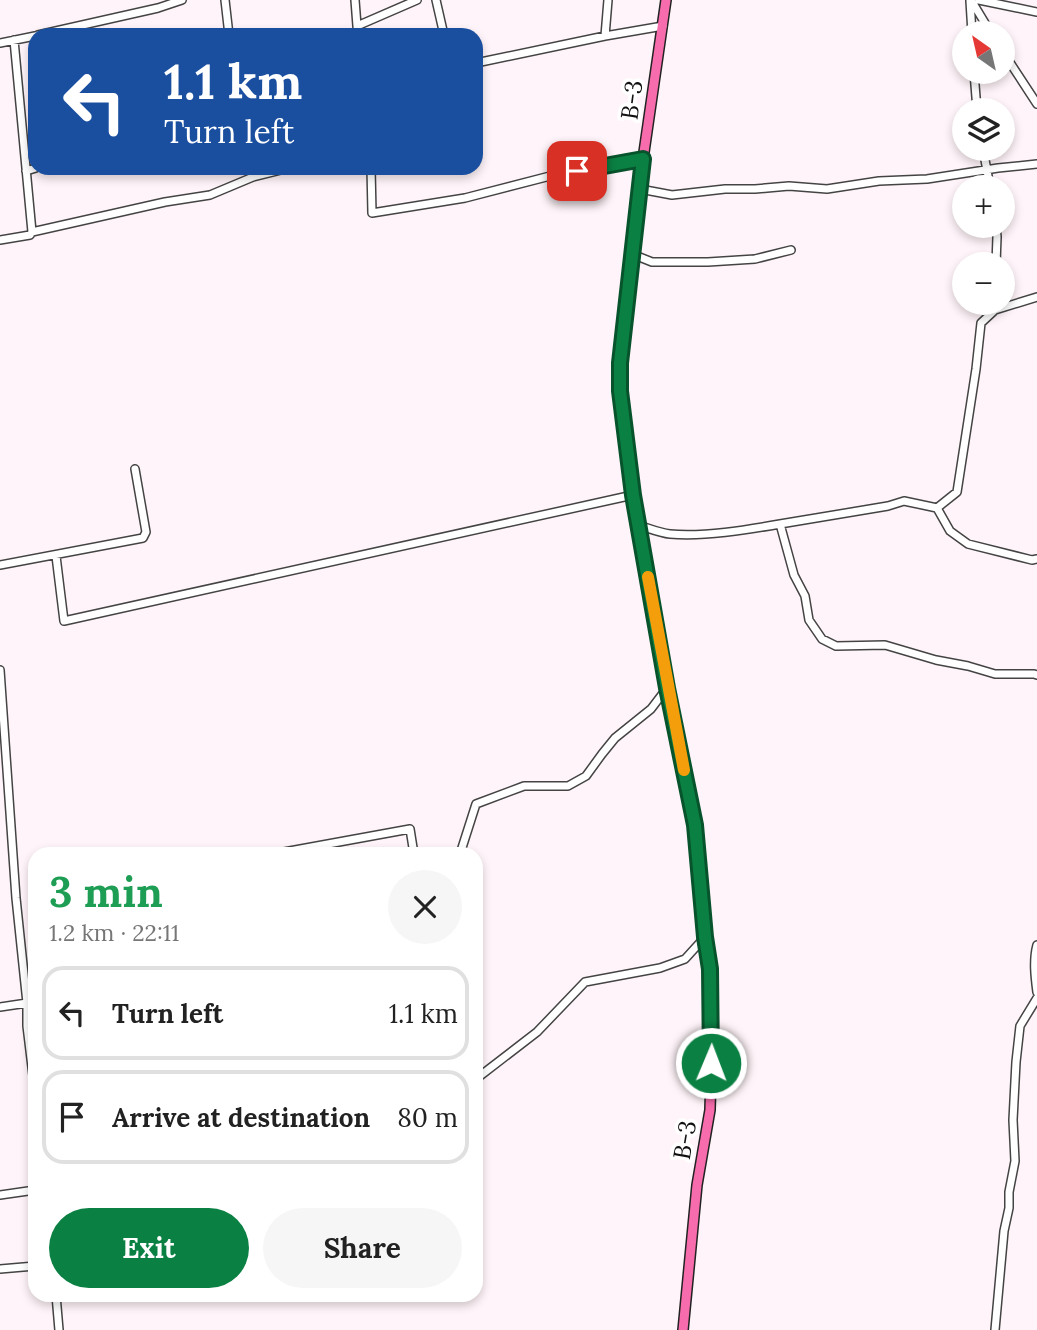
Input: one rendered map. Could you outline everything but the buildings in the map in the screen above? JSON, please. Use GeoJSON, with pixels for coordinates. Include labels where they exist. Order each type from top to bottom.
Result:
{"type":"FeatureCollection","features":[{"type":"Feature","properties":{"kind":"main road","name":"B-3"},"geometry":{"type":"LineString","coordinates":[[666,0],[643,159],[620,363],[620,391],[638,525],[695,825],[710,969],[710,1110],[697,1185],[682,1330]]}},
{"type":"Feature","properties":{"kind":"street"},"geometry":{"type":"LineString","coordinates":[[68,28],[182,0]]}},
{"type":"Feature","properties":{"kind":"street"},"geometry":{"type":"LineString","coordinates":[[225,0],[228,28]]}},
{"type":"Feature","properties":{"kind":"street"},"geometry":{"type":"LineString","coordinates":[[355,0],[358,28]]}},
{"type":"Feature","properties":{"kind":"street"},"geometry":{"type":"LineString","coordinates":[[364,28],[417,0]]}},
{"type":"Feature","properties":{"kind":"street"},"geometry":{"type":"LineString","coordinates":[[436,0],[442,28]]}},
{"type":"Feature","properties":{"kind":"street"},"geometry":{"type":"LineString","coordinates":[[606,36],[608,0]]}},
{"type":"Feature","properties":{"kind":"street"},"geometry":{"type":"LineString","coordinates":[[971,0],[972,21]]}},
{"type":"Feature","properties":{"kind":"street"},"geometry":{"type":"LineString","coordinates":[[971,0],[984,21]]}},
{"type":"Feature","properties":{"kind":"street"},"geometry":{"type":"LineString","coordinates":[[979,0],[1037,12]]}},
{"type":"Feature","properties":{"kind":"street"},"geometry":{"type":"LineString","coordinates":[[483,61],[663,26]]}},
{"type":"Feature","properties":{"kind":"street"},"geometry":{"type":"LineString","coordinates":[[0,43],[28,37]]}},
{"type":"Feature","properties":{"kind":"street"},"geometry":{"type":"LineString","coordinates":[[14,40],[32,232]]}},
{"type":"Feature","properties":{"kind":"street"},"geometry":{"type":"LineString","coordinates":[[1015,70],[1037,104]]}},
{"type":"Feature","properties":{"kind":"street"},"geometry":{"type":"LineString","coordinates":[[371,175],[372,213],[465,198],[554,175],[643,159]]}},
{"type":"Feature","properties":{"kind":"street"},"geometry":{"type":"LineString","coordinates":[[986,161],[989,175]]}},
{"type":"Feature","properties":{"kind":"street"},"geometry":{"type":"LineString","coordinates":[[640,188],[672,195],[725,189],[827,188],[879,181],[927,179],[1037,164]]}},
{"type":"Feature","properties":{"kind":"street"},"geometry":{"type":"LineString","coordinates":[[0,240],[165,202],[211,195],[261,175]]}},
{"type":"Feature","properties":{"kind":"street"},"geometry":{"type":"LineString","coordinates":[[632,254],[652,262],[708,262],[755,258],[791,250]]}},
{"type":"Feature","properties":{"kind":"street"},"geometry":{"type":"LineString","coordinates":[[1015,302],[1037,297]]}},
{"type":"Feature","properties":{"kind":"street"},"geometry":{"type":"LineString","coordinates":[[937,508],[957,492],[981,323],[988,315]]}},
{"type":"Feature","properties":{"kind":"street"},"geometry":{"type":"LineString","coordinates":[[0,565],[143,538],[146,531],[135,469]]}},
{"type":"Feature","properties":{"kind":"street"},"geometry":{"type":"LineString","coordinates":[[56,556],[64,621],[633,495]]}},
{"type":"Feature","properties":{"kind":"street"},"geometry":{"type":"LineString","coordinates":[[638,525],[668,534],[705,533],[780,524],[904,501],[937,508],[950,531],[968,544],[1037,559]]}},
{"type":"Feature","properties":{"kind":"street"},"geometry":{"type":"LineString","coordinates":[[780,524],[794,575],[805,596],[809,620],[822,639],[836,646],[885,645],[995,674],[1037,675]]}},
{"type":"Feature","properties":{"kind":"street"},"geometry":{"type":"LineString","coordinates":[[0,670],[28,1034]]}},
{"type":"Feature","properties":{"kind":"street"},"geometry":{"type":"LineString","coordinates":[[462,847],[476,804],[524,786],[568,786],[586,776],[615,738],[651,709],[667,688]]}},
{"type":"Feature","properties":{"kind":"street"},"geometry":{"type":"LineString","coordinates":[[313,847],[411,830],[413,847]]}},
{"type":"Feature","properties":{"kind":"street"},"geometry":{"type":"LineString","coordinates":[[483,1074],[537,1032],[585,982],[660,968],[685,959],[705,937]]}},
{"type":"Feature","properties":{"kind":"street"},"geometry":{"type":"LineString","coordinates":[[995,1330],[1004,1231],[1015,1161],[1013,1120],[1018,1038],[1020,1026],[1037,995],[1034,973],[1037,945]]}},
{"type":"Feature","properties":{"kind":"street"},"geometry":{"type":"LineString","coordinates":[[0,1007],[27,1003]]}},
{"type":"Feature","properties":{"kind":"street"},"geometry":{"type":"LineString","coordinates":[[0,1195],[28,1191]]}},
{"type":"Feature","properties":{"kind":"street"},"geometry":{"type":"LineString","coordinates":[[0,1269],[28,1267]]}},
{"type":"Feature","properties":{"kind":"street"},"geometry":{"type":"LineString","coordinates":[[57,1302],[59,1330]]}},
{"type":"Feature","properties":{"kind":"slow traffic"},"geometry":{"type":"LineString","coordinates":[[648,577],[684,770]]}},
{"type":"Feature","properties":{"kind":"route"},"geometry":{"type":"LineString","coordinates":[[577,171],[643,159],[620,363],[620,391],[638,525],[695,825],[710,969],[711,1063]]}}]}
